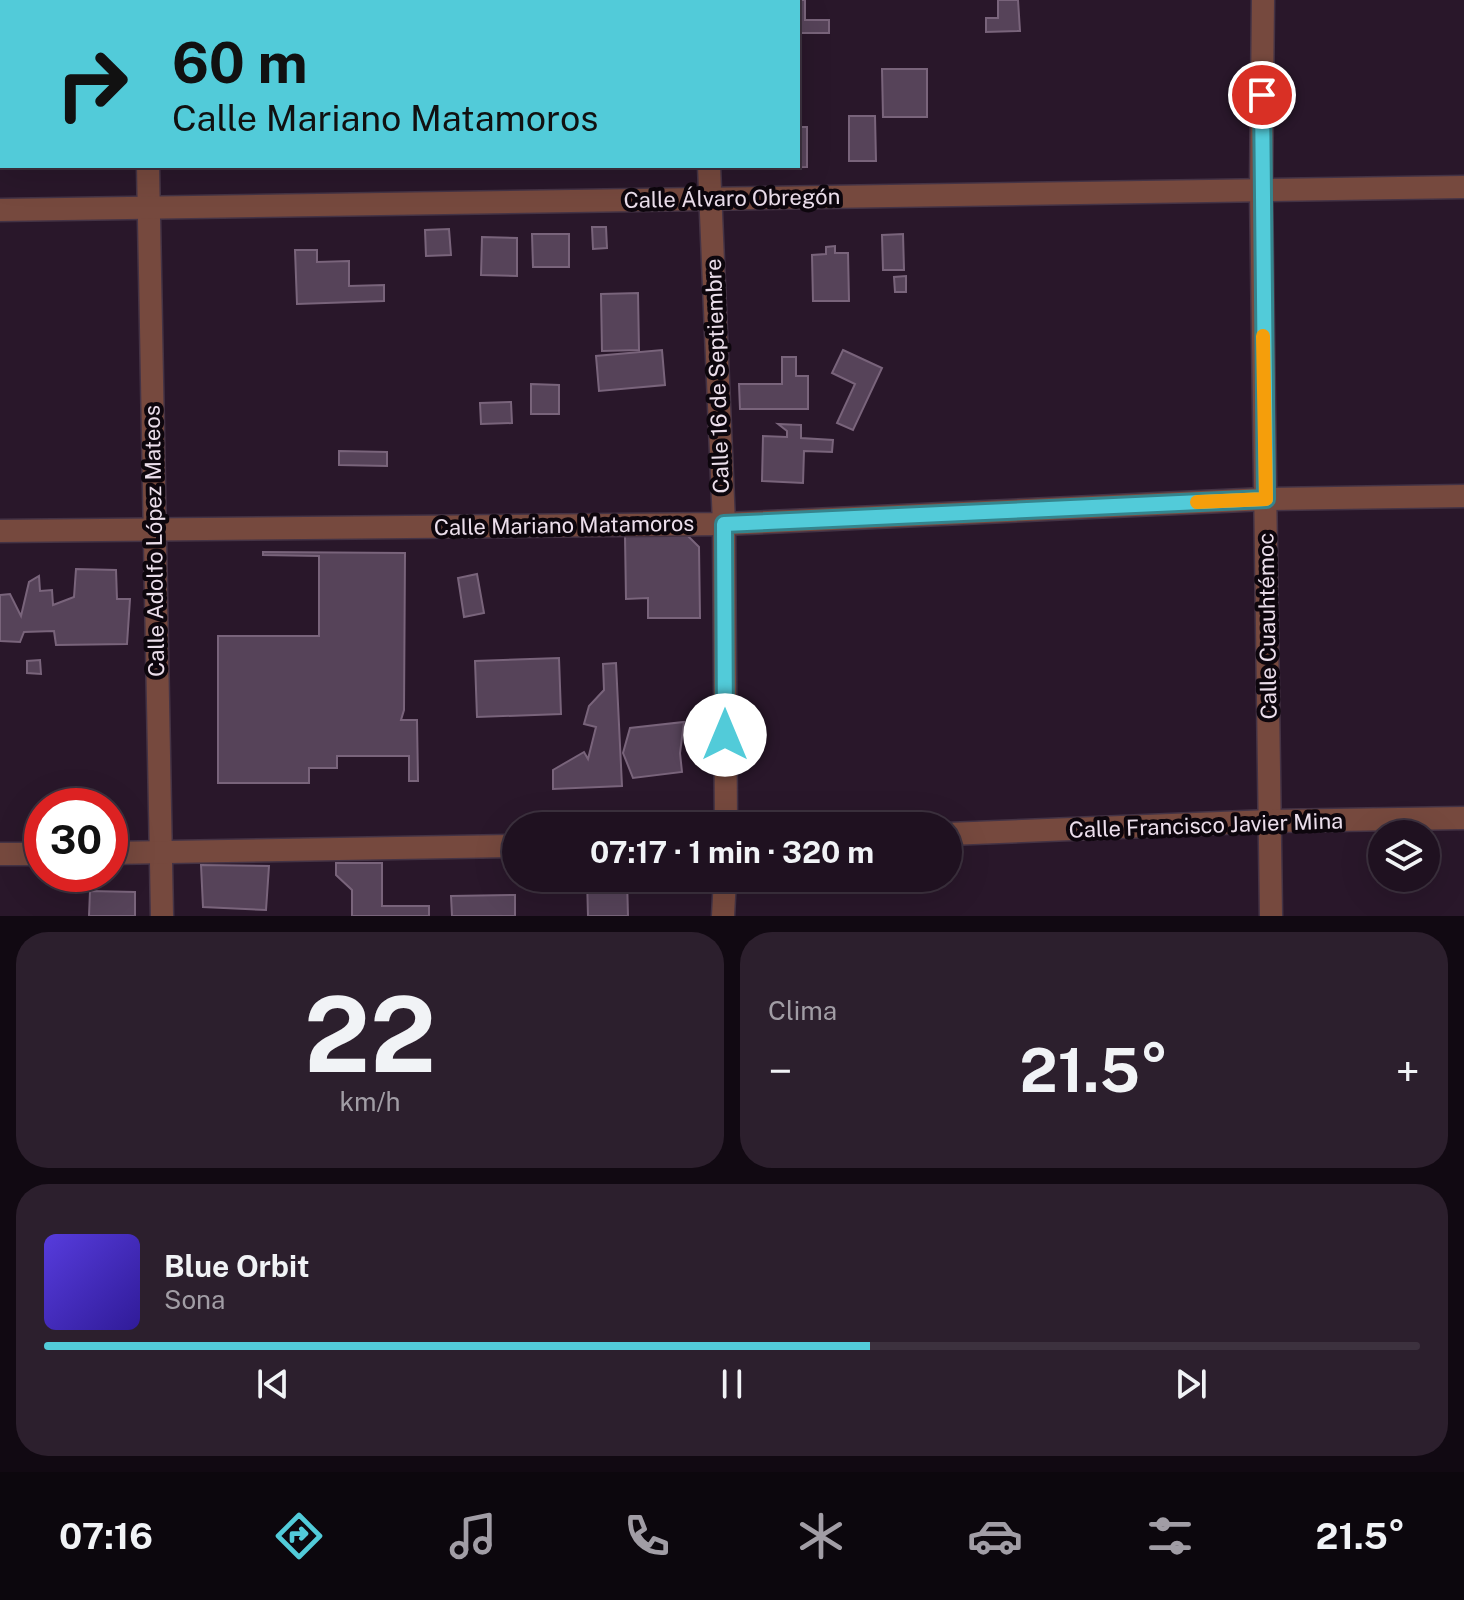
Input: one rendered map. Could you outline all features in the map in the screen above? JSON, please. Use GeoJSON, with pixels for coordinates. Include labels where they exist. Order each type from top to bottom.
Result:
{"type":"FeatureCollection","features":[{"type":"Feature","properties":{"kind":"street","name":"Calle Cuauhtémoc"},"geometry":{"type":"LineString","coordinates":[[1263,0],[1261,190],[1271,916]]}},
{"type":"Feature","properties":{"kind":"street","name":"Calle Adolfo López Mateos"},"geometry":{"type":"LineString","coordinates":[[148,168],[162,916]]}},
{"type":"Feature","properties":{"kind":"street","name":"Calle 16 de Septiembre"},"geometry":{"type":"LineString","coordinates":[[709,168],[724,524],[726,812]]}},
{"type":"Feature","properties":{"kind":"street","name":"Calle Álvaro Obregón"},"geometry":{"type":"LineString","coordinates":[[0,210],[1464,187]]}},
{"type":"Feature","properties":{"kind":"street","name":"Calle Mariano Matamoros"},"geometry":{"type":"LineString","coordinates":[[0,531],[724,524],[1266,499],[1464,496]]}},
{"type":"Feature","properties":{"kind":"street","name":"Calle Francisco Javier Mina"},"geometry":{"type":"LineString","coordinates":[[962,833],[1270,821],[1464,818]]}},
{"type":"Feature","properties":{"kind":"street"},"geometry":{"type":"LineString","coordinates":[[128,853],[502,846]]}},
{"type":"Feature","properties":{"kind":"street"},"geometry":{"type":"LineString","coordinates":[[0,854],[24,854]]}},
{"type":"Feature","properties":{"kind":"street"},"geometry":{"type":"LineString","coordinates":[[723,916],[724,892]]}},
{"type":"Feature","properties":{"kind":"building"},"geometry":{"type":"Polygon","coordinates":[[[800,0],[805,0],[805,20],[829,20],[829,33],[800,33],[800,0]]]}},
{"type":"Feature","properties":{"kind":"building"},"geometry":{"type":"Polygon","coordinates":[[[998,0],[1018,0],[1020,31],[986,32],[986,18],[998,18],[998,0]]]}},
{"type":"Feature","properties":{"kind":"building"},"geometry":{"type":"Polygon","coordinates":[[[882,69],[927,69],[927,117],[883,117],[882,69]]]}},
{"type":"Feature","properties":{"kind":"building"},"geometry":{"type":"Polygon","coordinates":[[[849,116],[875,116],[876,161],[849,161],[849,116]]]}},
{"type":"Feature","properties":{"kind":"building"},"geometry":{"type":"Polygon","coordinates":[[[800,127],[807,127],[807,167],[800,167],[800,127]]]}},
{"type":"Feature","properties":{"kind":"building"},"geometry":{"type":"Polygon","coordinates":[[[592,227],[606,227],[607,248],[593,249],[592,227]]]}},
{"type":"Feature","properties":{"kind":"building"},"geometry":{"type":"Polygon","coordinates":[[[449,229],[451,255],[426,256],[425,230],[449,229]]]}},
{"type":"Feature","properties":{"kind":"building"},"geometry":{"type":"Polygon","coordinates":[[[532,234],[569,234],[569,267],[533,267],[532,234]]]}},
{"type":"Feature","properties":{"kind":"building"},"geometry":{"type":"Polygon","coordinates":[[[903,234],[904,270],[883,270],[882,235],[903,234]]]}},
{"type":"Feature","properties":{"kind":"building"},"geometry":{"type":"Polygon","coordinates":[[[482,237],[517,238],[517,276],[481,275],[482,237]]]}},
{"type":"Feature","properties":{"kind":"building"},"geometry":{"type":"Polygon","coordinates":[[[835,246],[835,253],[848,253],[849,301],[813,301],[812,255],[826,254],[826,247],[835,246]]]}},
{"type":"Feature","properties":{"kind":"building"},"geometry":{"type":"Polygon","coordinates":[[[295,250],[317,250],[317,262],[349,261],[349,286],[384,285],[384,301],[297,304],[295,250]]]}},
{"type":"Feature","properties":{"kind":"building"},"geometry":{"type":"Polygon","coordinates":[[[906,276],[906,292],[895,292],[894,277],[906,276]]]}},
{"type":"Feature","properties":{"kind":"building"},"geometry":{"type":"Polygon","coordinates":[[[638,293],[639,350],[602,351],[601,294],[638,293]]]}},
{"type":"Feature","properties":{"kind":"building"},"geometry":{"type":"Polygon","coordinates":[[[662,350],[665,385],[599,391],[596,356],[662,350]]]}},
{"type":"Feature","properties":{"kind":"building"},"geometry":{"type":"Polygon","coordinates":[[[843,350],[882,368],[853,430],[837,423],[855,384],[832,373],[843,350]]]}},
{"type":"Feature","properties":{"kind":"building"},"geometry":{"type":"Polygon","coordinates":[[[782,357],[796,357],[796,376],[808,376],[808,409],[740,409],[739,384],[782,384],[782,357]]]}},
{"type":"Feature","properties":{"kind":"building"},"geometry":{"type":"Polygon","coordinates":[[[531,384],[559,385],[559,414],[531,414],[531,384]]]}},
{"type":"Feature","properties":{"kind":"building"},"geometry":{"type":"Polygon","coordinates":[[[511,402],[512,423],[481,424],[480,403],[511,402]]]}},
{"type":"Feature","properties":{"kind":"building"},"geometry":{"type":"Polygon","coordinates":[[[778,424],[801,425],[801,438],[833,440],[832,452],[804,451],[803,483],[762,481],[763,436],[787,437],[787,431],[778,424]]]}},
{"type":"Feature","properties":{"kind":"building"},"geometry":{"type":"Polygon","coordinates":[[[339,451],[387,452],[387,466],[339,465],[339,451]]]}},
{"type":"Feature","properties":{"kind":"building"},"geometry":{"type":"Polygon","coordinates":[[[625,536],[688,536],[699,547],[700,618],[648,618],[648,598],[626,599],[625,536]]]}},
{"type":"Feature","properties":{"kind":"building"},"geometry":{"type":"Polygon","coordinates":[[[263,552],[405,553],[404,710],[401,720],[417,720],[418,781],[409,781],[409,756],[337,756],[337,768],[309,768],[309,783],[218,783],[218,636],[319,636],[319,556],[263,555],[263,552]]]}},
{"type":"Feature","properties":{"kind":"building"},"geometry":{"type":"Polygon","coordinates":[[[76,569],[116,570],[117,599],[130,599],[127,644],[56,645],[54,631],[24,632],[20,642],[0,641],[0,595],[10,594],[21,616],[29,582],[39,576],[40,591],[52,590],[53,605],[74,597],[76,569]]]}},
{"type":"Feature","properties":{"kind":"building"},"geometry":{"type":"Polygon","coordinates":[[[477,574],[484,613],[464,617],[458,578],[477,574]]]}},
{"type":"Feature","properties":{"kind":"building"},"geometry":{"type":"Polygon","coordinates":[[[559,658],[561,714],[477,717],[475,661],[559,658]]]}},
{"type":"Feature","properties":{"kind":"building"},"geometry":{"type":"Polygon","coordinates":[[[40,660],[41,674],[27,673],[27,661],[40,660]]]}},
{"type":"Feature","properties":{"kind":"building"},"geometry":{"type":"Polygon","coordinates":[[[616,663],[622,786],[553,789],[553,770],[584,752],[588,759],[596,727],[584,724],[589,706],[604,690],[603,664],[616,663]]]}},
{"type":"Feature","properties":{"kind":"building"},"geometry":{"type":"Polygon","coordinates":[[[684,722],[680,753],[682,772],[633,778],[623,753],[630,728],[684,722]]]}},
{"type":"Feature","properties":{"kind":"building"},"geometry":{"type":"Polygon","coordinates":[[[336,863],[382,863],[382,906],[429,906],[429,916],[352,916],[352,890],[336,875],[336,863]]]}},
{"type":"Feature","properties":{"kind":"building"},"geometry":{"type":"Polygon","coordinates":[[[201,865],[269,866],[266,910],[203,907],[201,865]]]}},
{"type":"Feature","properties":{"kind":"building"},"geometry":{"type":"Polygon","coordinates":[[[90,892],[135,892],[135,916],[89,916],[90,892]]]}},
{"type":"Feature","properties":{"kind":"building"},"geometry":{"type":"Polygon","coordinates":[[[587,892],[627,892],[628,916],[588,916],[587,892]]]}},
{"type":"Feature","properties":{"kind":"building"},"geometry":{"type":"Polygon","coordinates":[[[515,895],[515,916],[452,916],[451,896],[515,895]]]}},
{"type":"Feature","properties":{"kind":"slow traffic"},"geometry":{"type":"LineString","coordinates":[[1197,502],[1266,499],[1263,336]]}},
{"type":"Feature","properties":{"kind":"route"},"geometry":{"type":"LineString","coordinates":[[725,735],[724,524],[1266,499],[1262,95]]}}]}
